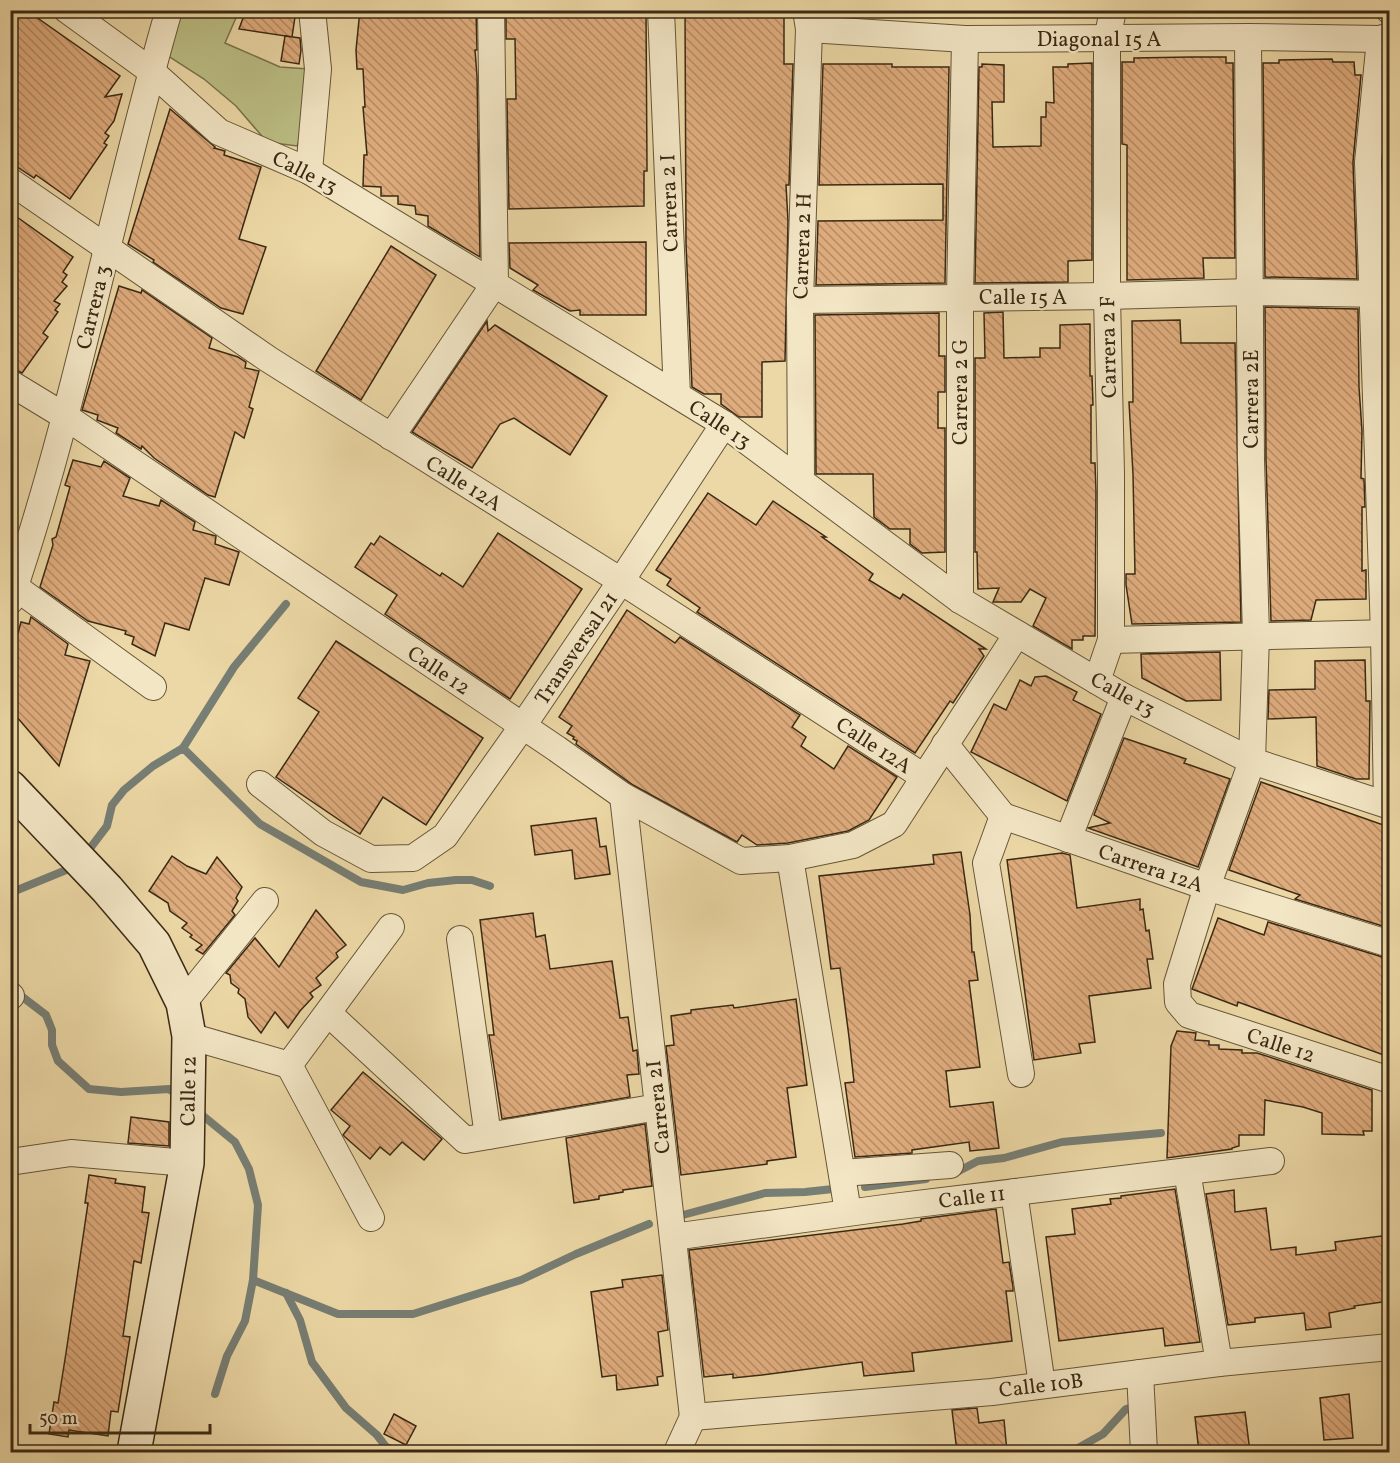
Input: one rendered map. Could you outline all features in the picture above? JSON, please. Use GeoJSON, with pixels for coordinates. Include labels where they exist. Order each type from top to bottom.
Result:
{"type":"FeatureCollection","features":[{"type":"Feature","properties":{"kind":"main road","name":"Calle 12"},"geometry":{"type":"LineString","coordinates":[[10,787],[107,889],[154,944],[183,1003],[189,1036],[187,1163],[134,1452]]}},
{"type":"Feature","properties":{"kind":"street","name":"Calle 13"},"geometry":{"type":"LineString","coordinates":[[67,10],[151,71],[219,132],[309,171],[724,424],[960,600],[1124,697],[1252,761],[1388,805]]}},
{"type":"Feature","properties":{"kind":"street","name":"Carrera 3"},"geometry":{"type":"LineString","coordinates":[[13,594],[66,417],[151,71],[169,10]]}},
{"type":"Feature","properties":{"kind":"street"},"geometry":{"type":"LineString","coordinates":[[309,171],[318,69],[312,10]]}},
{"type":"Feature","properties":{"kind":"street"},"geometry":{"type":"LineString","coordinates":[[392,437],[495,283],[491,10]]}},
{"type":"Feature","properties":{"kind":"street","name":"Carrera 2 I"},"geometry":{"type":"LineString","coordinates":[[661,10],[677,395]]}},
{"type":"Feature","properties":{"kind":"street","name":"Carrera 2 F"},"geometry":{"type":"LineString","coordinates":[[1097,681],[1111,640],[1107,40],[1113,10]]}},
{"type":"Feature","properties":{"kind":"street","name":"Diagonal 15 A"},"geometry":{"type":"LineString","coordinates":[[807,20],[965,39],[1385,37]]}},
{"type":"Feature","properties":{"kind":"street","name":"Carrera 2 H"},"geometry":{"type":"LineString","coordinates":[[801,481],[800,300],[807,20]]}},
{"type":"Feature","properties":{"kind":"street","name":"Carrera 2E"},"geometry":{"type":"LineString","coordinates":[[1208,888],[1252,761],[1256,635],[1251,460],[1248,37]]}},
{"type":"Feature","properties":{"kind":"street"},"geometry":{"type":"LineString","coordinates":[[1385,37],[1368,162],[1381,294],[1388,805]]}},
{"type":"Feature","properties":{"kind":"street","name":"Carrera 2 G"},"geometry":{"type":"LineString","coordinates":[[960,600],[960,297],[965,39]]}},
{"type":"Feature","properties":{"kind":"street","name":"Calle 12A"},"geometry":{"type":"LineString","coordinates":[[10,181],[268,359],[621,581],[924,777]]}},
{"type":"Feature","properties":{"kind":"street","name":"Calle 15 A"},"geometry":{"type":"LineString","coordinates":[[800,300],[1251,292],[1381,294]]}},
{"type":"Feature","properties":{"kind":"street","name":"Calle 12"},"geometry":{"type":"LineString","coordinates":[[10,382],[66,417],[623,796],[741,861],[790,858],[853,845],[894,824],[924,777]]}},
{"type":"Feature","properties":{"kind":"street","name":"Transversal 21"},"geometry":{"type":"LineString","coordinates":[[260,784],[323,832],[371,859],[413,858],[445,836],[621,581],[724,424]]}},
{"type":"Feature","properties":{"kind":"street"},"geometry":{"type":"LineString","coordinates":[[13,594],[153,687]]}},
{"type":"Feature","properties":{"kind":"street"},"geometry":{"type":"LineString","coordinates":[[1111,640],[1387,633]]}},
{"type":"Feature","properties":{"kind":"street"},"geometry":{"type":"LineString","coordinates":[[924,777],[1017,634]]}},
{"type":"Feature","properties":{"kind":"street"},"geometry":{"type":"LineString","coordinates":[[1068,839],[1124,697]]}},
{"type":"Feature","properties":{"kind":"street"},"geometry":{"type":"LineString","coordinates":[[945,744],[1003,816],[986,863],[1021,1074]]}},
{"type":"Feature","properties":{"kind":"street","name":"Carrera 2I"},"geometry":{"type":"LineString","coordinates":[[623,796],[693,1418]]}},
{"type":"Feature","properties":{"kind":"street","name":"Carrera 12A"},"geometry":{"type":"LineString","coordinates":[[1003,816],[1208,888],[1389,944]]}},
{"type":"Feature","properties":{"kind":"street"},"geometry":{"type":"LineString","coordinates":[[790,858],[848,1212]]}},
{"type":"Feature","properties":{"kind":"street","name":"Calle 12"},"geometry":{"type":"LineString","coordinates":[[1208,888],[1177,984],[1178,1002],[1189,1014],[1389,1080]]}},
{"type":"Feature","properties":{"kind":"street"},"geometry":{"type":"LineString","coordinates":[[183,1003],[265,901]]}},
{"type":"Feature","properties":{"kind":"street"},"geometry":{"type":"LineString","coordinates":[[289,1065],[391,927]]}},
{"type":"Feature","properties":{"kind":"street"},"geometry":{"type":"LineString","coordinates":[[460,939],[488,1136]]}},
{"type":"Feature","properties":{"kind":"street"},"geometry":{"type":"LineString","coordinates":[[327,1013],[465,1140],[658,1107]]}},
{"type":"Feature","properties":{"kind":"street"},"geometry":{"type":"LineString","coordinates":[[189,1036],[289,1065],[371,1218]]}},
{"type":"Feature","properties":{"kind":"street"},"geometry":{"type":"LineString","coordinates":[[10,1162],[71,1153],[187,1163]]}},
{"type":"Feature","properties":{"kind":"street","name":"Calle 11"},"geometry":{"type":"LineString","coordinates":[[673,1237],[848,1212],[1271,1161]]}},
{"type":"Feature","properties":{"kind":"street"},"geometry":{"type":"LineString","coordinates":[[842,1173],[950,1165]]}},
{"type":"Feature","properties":{"kind":"street"},"geometry":{"type":"LineString","coordinates":[[1187,1171],[1219,1363]]}},
{"type":"Feature","properties":{"kind":"street"},"geometry":{"type":"LineString","coordinates":[[1014,1192],[1042,1385]]}},
{"type":"Feature","properties":{"kind":"street","name":"Calle 10B"},"geometry":{"type":"LineString","coordinates":[[693,1418],[992,1392],[1219,1363],[1389,1347]]}},
{"type":"Feature","properties":{"kind":"street"},"geometry":{"type":"LineString","coordinates":[[1140,1373],[1144,1452]]}},
{"type":"Feature","properties":{"kind":"street"},"geometry":{"type":"LineString","coordinates":[[677,1452],[693,1418]]}},
{"type":"Feature","properties":{"kind":"green space"},"geometry":{"type":"Polygon","coordinates":[[[818,10],[1108,11],[1107,16],[818,17],[818,10]]]}},
{"type":"Feature","properties":{"kind":"green space"},"geometry":{"type":"Polygon","coordinates":[[[176,11],[239,11],[225,43],[280,67],[309,69],[311,112],[297,146],[267,142],[236,106],[204,79],[168,56],[176,11]]]}},
{"type":"Feature","properties":{"kind":"building"},"geometry":{"type":"Polygon","coordinates":[[[10,10],[26,10],[120,76],[105,97],[122,94],[114,121],[105,133],[109,136],[104,143],[107,145],[70,199],[36,175],[34,178],[10,162],[10,10]]]}},
{"type":"Feature","properties":{"kind":"building"},"geometry":{"type":"Polygon","coordinates":[[[246,10],[296,10],[292,37],[239,29],[246,10]]]}},
{"type":"Feature","properties":{"kind":"building"},"geometry":{"type":"Polygon","coordinates":[[[360,10],[476,10],[480,257],[428,226],[428,216],[416,214],[415,206],[398,204],[398,196],[381,196],[381,187],[363,186],[364,155],[367,155],[363,107],[365,107],[363,69],[357,69],[356,50],[360,10]]]}},
{"type":"Feature","properties":{"kind":"building"},"geometry":{"type":"Polygon","coordinates":[[[506,10],[646,10],[647,171],[644,171],[644,206],[509,209],[507,99],[516,99],[515,39],[506,39],[506,10]]]}},
{"type":"Feature","properties":{"kind":"building"},"geometry":{"type":"Polygon","coordinates":[[[685,10],[782,10],[782,16],[784,16],[784,64],[793,64],[789,185],[786,185],[788,221],[785,361],[762,362],[762,417],[739,417],[721,404],[721,394],[704,394],[692,387],[686,244],[685,10]]]}},
{"type":"Feature","properties":{"kind":"building"},"geometry":{"type":"Polygon","coordinates":[[[285,36],[300,38],[299,64],[281,61],[285,36]]]}},
{"type":"Feature","properties":{"kind":"building"},"geometry":{"type":"Polygon","coordinates":[[[1226,57],[1226,63],[1233,63],[1235,258],[1203,258],[1204,278],[1127,280],[1127,145],[1122,144],[1122,62],[1134,62],[1134,58],[1226,57]]]}},
{"type":"Feature","properties":{"kind":"building"},"geometry":{"type":"Polygon","coordinates":[[[1332,59],[1333,62],[1354,62],[1355,75],[1361,75],[1353,162],[1357,279],[1265,277],[1263,63],[1279,63],[1279,60],[1332,59]]]}},
{"type":"Feature","properties":{"kind":"building"},"geometry":{"type":"Polygon","coordinates":[[[1092,63],[1092,260],[1068,261],[1068,282],[975,283],[979,67],[982,67],[982,64],[1004,65],[1004,102],[992,102],[993,147],[1041,146],[1041,117],[1046,117],[1046,102],[1054,103],[1053,67],[1092,63]]]}},
{"type":"Feature","properties":{"kind":"building"},"geometry":{"type":"Polygon","coordinates":[[[823,64],[949,67],[945,283],[816,285],[818,221],[943,220],[943,184],[819,185],[823,64]]]}},
{"type":"Feature","properties":{"kind":"building"},"geometry":{"type":"Polygon","coordinates":[[[1389,96],[1389,279],[1387,279],[1383,162],[1389,96]]]}},
{"type":"Feature","properties":{"kind":"building"},"geometry":{"type":"Polygon","coordinates":[[[170,109],[214,148],[225,151],[224,155],[261,167],[239,239],[266,247],[243,314],[221,308],[128,244],[170,109]]]}},
{"type":"Feature","properties":{"kind":"building"},"geometry":{"type":"Polygon","coordinates":[[[10,212],[73,257],[63,272],[67,275],[62,282],[67,286],[54,301],[60,304],[55,310],[58,312],[43,333],[48,337],[22,373],[10,368],[10,212]]]}},
{"type":"Feature","properties":{"kind":"building"},"geometry":{"type":"Polygon","coordinates":[[[646,242],[646,315],[580,315],[580,310],[570,311],[533,290],[538,285],[510,268],[509,243],[646,242]]]}},
{"type":"Feature","properties":{"kind":"building"},"geometry":{"type":"Polygon","coordinates":[[[391,246],[436,275],[361,400],[316,371],[391,246]]]}},
{"type":"Feature","properties":{"kind":"building"},"geometry":{"type":"Polygon","coordinates":[[[119,286],[141,293],[142,290],[212,338],[209,348],[238,357],[246,362],[245,368],[259,371],[249,407],[253,409],[244,438],[235,432],[215,497],[208,495],[154,458],[142,446],[141,449],[116,433],[118,428],[97,420],[98,415],[82,410],[119,286]]]}},
{"type":"Feature","properties":{"kind":"building"},"geometry":{"type":"Polygon","coordinates":[[[1265,307],[1358,309],[1362,431],[1361,478],[1364,479],[1365,507],[1362,507],[1362,571],[1366,570],[1366,599],[1316,600],[1311,620],[1271,621],[1266,460],[1265,307]]]}},
{"type":"Feature","properties":{"kind":"building"},"geometry":{"type":"Polygon","coordinates":[[[1003,312],[1004,358],[1040,357],[1040,348],[1060,348],[1060,325],[1090,324],[1090,376],[1092,376],[1093,405],[1091,405],[1091,463],[1095,463],[1096,492],[1095,636],[1083,636],[1083,640],[1072,640],[1072,649],[1033,626],[1046,598],[1030,589],[1021,602],[993,602],[999,588],[978,589],[977,552],[975,552],[975,358],[985,358],[984,313],[1003,312]]]}},
{"type":"Feature","properties":{"kind":"building"},"geometry":{"type":"Polygon","coordinates":[[[939,313],[939,356],[945,356],[945,392],[938,392],[938,428],[945,428],[945,552],[922,553],[910,544],[910,529],[890,529],[874,517],[873,474],[816,474],[815,315],[939,313]]]}},
{"type":"Feature","properties":{"kind":"building"},"geometry":{"type":"Polygon","coordinates":[[[1180,320],[1181,343],[1235,343],[1241,622],[1132,624],[1126,574],[1135,574],[1129,402],[1133,402],[1132,321],[1180,320]]]}},
{"type":"Feature","properties":{"kind":"building"},"geometry":{"type":"Polygon","coordinates":[[[487,321],[488,331],[495,325],[607,396],[570,455],[514,418],[500,424],[472,468],[412,432],[487,321]]]}},
{"type":"Feature","properties":{"kind":"building"},"geometry":{"type":"Polygon","coordinates":[[[73,460],[101,467],[104,461],[130,478],[123,496],[159,506],[161,500],[195,522],[193,530],[216,536],[215,544],[239,552],[229,585],[205,578],[189,630],[165,623],[155,656],[132,644],[134,637],[125,634],[126,631],[88,621],[40,587],[53,545],[52,539],[56,537],[70,487],[65,485],[73,460]]]}},
{"type":"Feature","properties":{"kind":"building"},"geometry":{"type":"Polygon","coordinates":[[[708,493],[756,525],[773,501],[826,537],[822,537],[873,574],[869,580],[900,599],[903,594],[986,649],[979,649],[984,656],[953,703],[950,701],[915,753],[697,612],[700,608],[667,585],[671,579],[656,570],[708,493]]]}},
{"type":"Feature","properties":{"kind":"building"},"geometry":{"type":"Polygon","coordinates":[[[498,533],[582,589],[510,699],[385,614],[397,595],[355,567],[371,543],[374,545],[380,536],[440,576],[442,573],[463,587],[498,533]]]}},
{"type":"Feature","properties":{"kind":"building"},"geometry":{"type":"Polygon","coordinates":[[[627,610],[675,643],[680,637],[800,715],[792,727],[806,737],[801,746],[834,769],[848,746],[897,777],[869,820],[848,831],[788,843],[757,845],[742,835],[737,842],[633,785],[576,744],[574,737],[567,733],[572,726],[559,717],[627,610]]]}},
{"type":"Feature","properties":{"kind":"building"},"geometry":{"type":"Polygon","coordinates":[[[31,617],[68,644],[65,655],[90,661],[59,766],[10,709],[10,662],[21,622],[29,624],[31,617]]]}},
{"type":"Feature","properties":{"kind":"building"},"geometry":{"type":"Polygon","coordinates":[[[336,641],[483,738],[426,825],[383,797],[360,834],[276,777],[319,712],[298,698],[336,641]]]}},
{"type":"Feature","properties":{"kind":"building"},"geometry":{"type":"Polygon","coordinates":[[[1220,652],[1221,700],[1186,701],[1142,678],[1141,654],[1220,652]]]}},
{"type":"Feature","properties":{"kind":"building"},"geometry":{"type":"Polygon","coordinates":[[[1365,660],[1366,701],[1370,701],[1369,779],[1356,779],[1317,766],[1316,717],[1268,719],[1269,690],[1315,689],[1315,661],[1365,660]]]}},
{"type":"Feature","properties":{"kind":"building"},"geometry":{"type":"Polygon","coordinates":[[[1046,676],[1077,692],[1073,700],[1101,714],[1067,801],[971,752],[994,704],[1006,710],[1020,680],[1031,686],[1035,677],[1046,676]]]}},
{"type":"Feature","properties":{"kind":"building"},"geometry":{"type":"Polygon","coordinates":[[[1124,738],[1186,759],[1184,763],[1230,779],[1198,867],[1088,828],[1110,823],[1094,815],[1124,738]]]}},
{"type":"Feature","properties":{"kind":"building"},"geometry":{"type":"Polygon","coordinates":[[[1261,782],[1389,827],[1389,928],[1295,899],[1300,895],[1229,870],[1261,782]]]}},
{"type":"Feature","properties":{"kind":"building"},"geometry":{"type":"Polygon","coordinates":[[[596,818],[600,847],[606,846],[610,874],[575,879],[572,850],[535,855],[531,826],[596,818]]]}},
{"type":"Feature","properties":{"kind":"building"},"geometry":{"type":"Polygon","coordinates":[[[961,852],[970,915],[972,952],[974,952],[978,980],[969,981],[980,1067],[946,1071],[950,1107],[993,1102],[999,1148],[970,1151],[969,1142],[912,1150],[912,1153],[855,1157],[845,1083],[854,1082],[849,1037],[840,968],[831,969],[819,876],[934,864],[933,855],[961,852]]]}},
{"type":"Feature","properties":{"kind":"building"},"geometry":{"type":"Polygon","coordinates":[[[1062,853],[1070,855],[1077,908],[1140,899],[1140,910],[1143,909],[1146,931],[1149,930],[1153,959],[1147,959],[1151,988],[1089,996],[1095,1042],[1079,1044],[1081,1053],[1034,1060],[1007,860],[1062,853]]]}},
{"type":"Feature","properties":{"kind":"building"},"geometry":{"type":"Polygon","coordinates":[[[172,856],[187,866],[206,874],[217,857],[242,887],[232,911],[235,915],[203,954],[196,950],[202,945],[182,928],[187,923],[170,911],[168,903],[149,891],[172,856]]]}},
{"type":"Feature","properties":{"kind":"building"},"geometry":{"type":"Polygon","coordinates":[[[316,910],[346,945],[336,953],[338,957],[316,978],[321,985],[310,993],[313,997],[288,1028],[275,1012],[261,1033],[248,1017],[245,999],[238,993],[239,989],[231,983],[230,975],[226,973],[255,938],[279,967],[316,910]]]}},
{"type":"Feature","properties":{"kind":"building"},"geometry":{"type":"Polygon","coordinates":[[[533,913],[536,937],[545,935],[550,969],[612,961],[620,1018],[628,1017],[633,1051],[637,1050],[639,1074],[627,1075],[630,1097],[502,1119],[489,1035],[494,1035],[480,920],[533,913]]]}},
{"type":"Feature","properties":{"kind":"building"},"geometry":{"type":"Polygon","coordinates":[[[1218,918],[1264,935],[1268,922],[1389,959],[1389,1057],[1238,1002],[1237,1006],[1192,989],[1218,918]]]}},
{"type":"Feature","properties":{"kind":"building"},"geometry":{"type":"Polygon","coordinates":[[[796,999],[807,1085],[787,1088],[796,1157],[767,1161],[767,1164],[681,1175],[666,1046],[674,1045],[671,1016],[691,1013],[691,1010],[733,1005],[734,1008],[796,999]]]}},
{"type":"Feature","properties":{"kind":"building"},"geometry":{"type":"Polygon","coordinates":[[[1177,1031],[1196,1033],[1195,1040],[1209,1041],[1209,1045],[1219,1045],[1219,1049],[1257,1053],[1372,1090],[1372,1131],[1363,1131],[1364,1135],[1322,1134],[1322,1113],[1265,1100],[1264,1135],[1239,1135],[1239,1146],[1232,1149],[1167,1158],[1171,1046],[1177,1031]]]}},
{"type":"Feature","properties":{"kind":"building"},"geometry":{"type":"Polygon","coordinates":[[[363,1072],[442,1139],[424,1160],[402,1142],[390,1155],[380,1147],[370,1159],[343,1135],[350,1126],[331,1110],[363,1072]]]}},
{"type":"Feature","properties":{"kind":"building"},"geometry":{"type":"Polygon","coordinates":[[[131,1117],[169,1122],[169,1146],[128,1143],[131,1117]]]}},
{"type":"Feature","properties":{"kind":"building"},"geometry":{"type":"Polygon","coordinates":[[[645,1124],[652,1186],[623,1190],[623,1192],[599,1196],[599,1199],[574,1203],[566,1138],[645,1124]]]}},
{"type":"Feature","properties":{"kind":"building"},"geometry":{"type":"Polygon","coordinates":[[[89,1175],[116,1179],[115,1183],[145,1187],[142,1212],[149,1213],[141,1263],[134,1261],[123,1336],[130,1337],[118,1412],[111,1411],[108,1436],[69,1430],[68,1437],[49,1434],[54,1402],[58,1403],[66,1353],[88,1203],[85,1203],[89,1175]]]}},
{"type":"Feature","properties":{"kind":"building"},"geometry":{"type":"Polygon","coordinates":[[[1175,1189],[1200,1342],[1165,1346],[1163,1328],[1059,1341],[1046,1237],[1075,1234],[1072,1209],[1111,1204],[1110,1199],[1121,1198],[1121,1196],[1175,1189]]]}},
{"type":"Feature","properties":{"kind":"building"},"geometry":{"type":"Polygon","coordinates":[[[1234,1190],[1235,1212],[1266,1208],[1271,1250],[1296,1247],[1296,1255],[1336,1250],[1335,1242],[1389,1235],[1389,1301],[1354,1306],[1355,1308],[1329,1313],[1331,1327],[1306,1330],[1304,1313],[1255,1318],[1255,1322],[1228,1325],[1206,1194],[1234,1190]]]}},
{"type":"Feature","properties":{"kind":"building"},"geometry":{"type":"Polygon","coordinates":[[[996,1209],[1003,1263],[1009,1262],[1013,1287],[1013,1291],[1006,1291],[1012,1341],[912,1353],[914,1371],[864,1376],[862,1362],[733,1378],[733,1374],[704,1377],[689,1250],[903,1224],[921,1221],[921,1219],[996,1209]]]}},
{"type":"Feature","properties":{"kind":"building"},"geometry":{"type":"Polygon","coordinates":[[[662,1275],[668,1330],[658,1332],[663,1376],[657,1377],[658,1385],[617,1390],[616,1375],[602,1377],[591,1292],[623,1287],[622,1280],[662,1275]]]}},
{"type":"Feature","properties":{"kind":"building"},"geometry":{"type":"Polygon","coordinates":[[[1349,1394],[1353,1438],[1324,1440],[1320,1398],[1349,1394]]]}},
{"type":"Feature","properties":{"kind":"building"},"geometry":{"type":"Polygon","coordinates":[[[977,1408],[979,1423],[1004,1420],[1007,1452],[957,1452],[952,1410],[977,1408]]]}},
{"type":"Feature","properties":{"kind":"building"},"geometry":{"type":"Polygon","coordinates":[[[1245,1412],[1250,1452],[1199,1452],[1195,1417],[1245,1412]]]}},
{"type":"Feature","properties":{"kind":"building"},"geometry":{"type":"Polygon","coordinates":[[[394,1414],[416,1426],[406,1445],[384,1434],[394,1414]]]}},
{"type":"Feature","properties":{"kind":"waterway"},"geometry":{"type":"LineString","coordinates":[[183,748],[234,667],[286,604]]}},
{"type":"Feature","properties":{"kind":"waterway"},"geometry":{"type":"LineString","coordinates":[[85,855],[107,826],[112,805],[124,790],[153,766],[183,748],[260,824],[361,882],[403,890],[428,883],[456,880],[472,880],[490,886]]}},
{"type":"Feature","properties":{"kind":"waterway"},"geometry":{"type":"LineString","coordinates":[[10,893],[76,866]]}},
{"type":"Feature","properties":{"kind":"waterway"},"geometry":{"type":"LineString","coordinates":[[16,992],[46,1015],[52,1030],[52,1045],[58,1061],[89,1089],[121,1092],[169,1089],[180,1097]]}},
{"type":"Feature","properties":{"kind":"waterway"},"geometry":{"type":"LineString","coordinates":[[196,1110],[235,1142],[249,1169],[258,1205],[253,1280],[245,1321],[227,1356],[215,1394]]}},
{"type":"Feature","properties":{"kind":"waterway"},"geometry":{"type":"LineString","coordinates":[[955,1173],[978,1161],[1004,1158],[1062,1142],[1161,1133]]}},
{"type":"Feature","properties":{"kind":"waterway"},"geometry":{"type":"LineString","coordinates":[[865,1187],[926,1179]]}},
{"type":"Feature","properties":{"kind":"waterway"},"geometry":{"type":"LineString","coordinates":[[679,1216],[765,1193],[833,1189]]}},
{"type":"Feature","properties":{"kind":"waterway"},"geometry":{"type":"LineString","coordinates":[[253,1280],[338,1314],[413,1314],[521,1280],[649,1224]]}},
{"type":"Feature","properties":{"kind":"waterway"},"geometry":{"type":"LineString","coordinates":[[286,1293],[300,1320],[312,1362],[346,1408],[377,1435],[386,1447],[402,1452]]}},
{"type":"Feature","properties":{"kind":"waterway"},"geometry":{"type":"LineString","coordinates":[[1071,1452],[1103,1434],[1126,1409],[1137,1406]]}}]}
